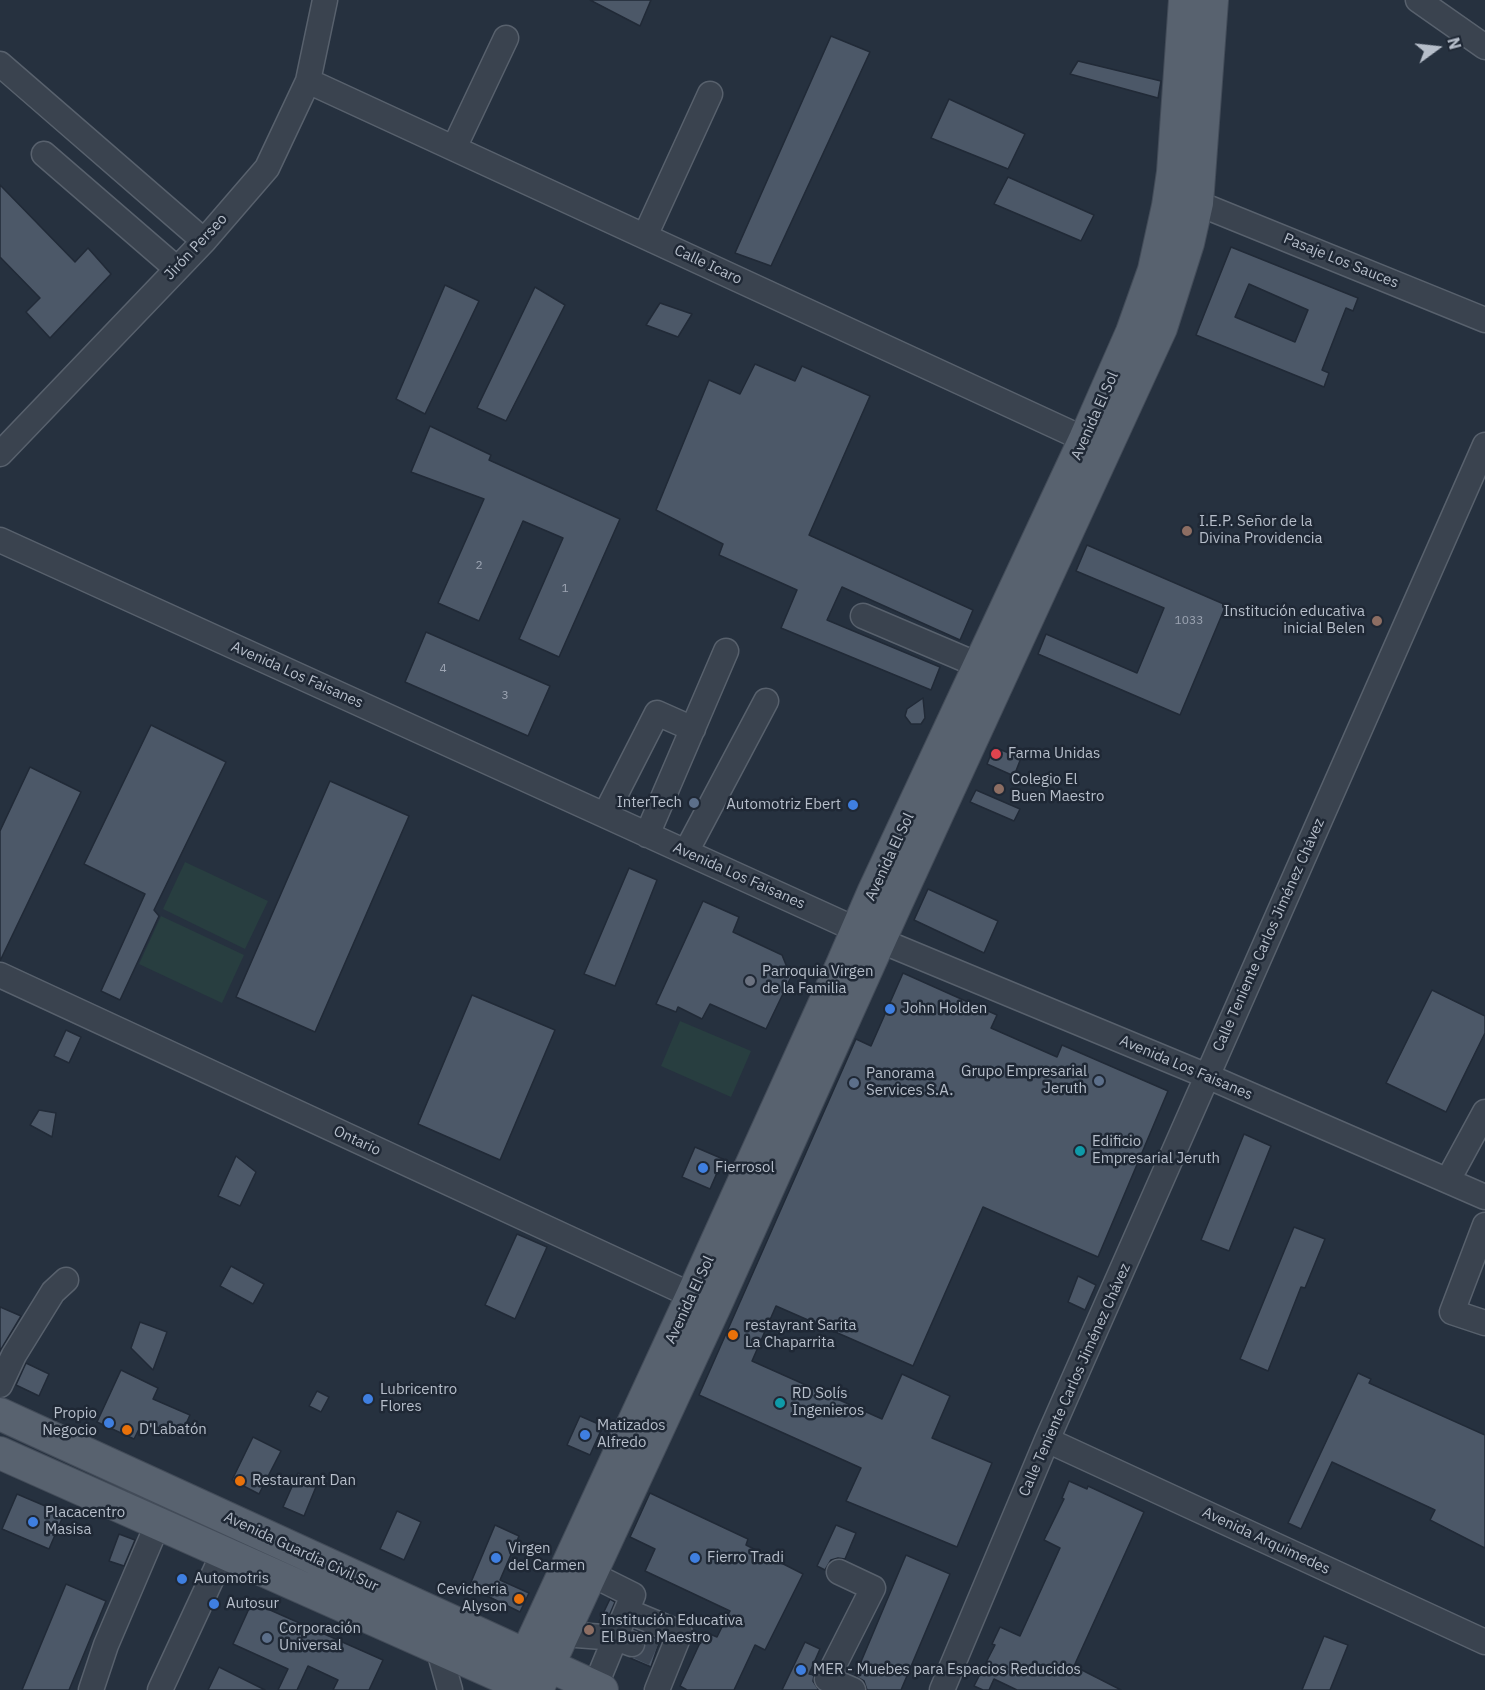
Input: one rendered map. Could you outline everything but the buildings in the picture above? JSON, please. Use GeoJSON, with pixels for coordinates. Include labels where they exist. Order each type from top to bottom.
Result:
{"type":"FeatureCollection","features":[{"type":"Feature","properties":{"kind":"main road","name":"Avenida El Sol"},"geometry":{"type":"LineString","coordinates":[[528,1678],[589,1558],[868,935],[1096,444],[1154,270],[1161,240],[1173,172],[1185,0]]}},
{"type":"Feature","properties":{"kind":"main road","name":"Avenida El Sol"},"geometry":{"type":"LineString","coordinates":[[868,935],[978,665],[1161,328],[1188,243],[1197,203],[1212,0]]}},
{"type":"Feature","properties":{"kind":"main road","name":"Avenida Guardia Civil Sur"},"geometry":{"type":"LineString","coordinates":[[0,1414],[528,1678]]}},
{"type":"Feature","properties":{"kind":"main road","name":"Avenida Guardia Civil Sur"},"geometry":{"type":"LineString","coordinates":[[0,1453],[438,1647],[528,1678],[599,1688]]}},
{"type":"Feature","properties":{"kind":"main road","name":"Avenida El Sol"},"geometry":{"type":"LineString","coordinates":[[528,1678],[563,1634],[589,1558]]}},
{"type":"Feature","properties":{"kind":"street","name":"Jirón Perseo"},"geometry":{"type":"LineString","coordinates":[[0,454],[204,241],[267,168],[308,81],[325,0]]}},
{"type":"Feature","properties":{"kind":"street"},"geometry":{"type":"LineString","coordinates":[[1418,0],[1485,47]]}},
{"type":"Feature","properties":{"kind":"street"},"geometry":{"type":"LineString","coordinates":[[454,148],[506,38]]}},
{"type":"Feature","properties":{"kind":"street"},"geometry":{"type":"LineString","coordinates":[[0,64],[204,241]]}},
{"type":"Feature","properties":{"kind":"street","name":"Calle Icaro"},"geometry":{"type":"LineString","coordinates":[[308,81],[1096,444]]}},
{"type":"Feature","properties":{"kind":"street"},"geometry":{"type":"LineString","coordinates":[[645,236],[710,94]]}},
{"type":"Feature","properties":{"kind":"street"},"geometry":{"type":"LineString","coordinates":[[44,154],[177,269]]}},
{"type":"Feature","properties":{"kind":"street","name":"Pasaje Los Sauces"},"geometry":{"type":"LineString","coordinates":[[1197,203],[1485,320]]}},
{"type":"Feature","properties":{"kind":"street","name":"Calle Teniente Carlos Jiménez Chávez"},"geometry":{"type":"LineString","coordinates":[[942,1690],[1047,1440],[1485,445]]}},
{"type":"Feature","properties":{"kind":"street","name":"Avenida Los Faisanes"},"geometry":{"type":"LineString","coordinates":[[0,540],[868,935],[1207,1076],[1485,1197]]}},
{"type":"Feature","properties":{"kind":"street"},"geometry":{"type":"LineString","coordinates":[[863,616],[978,665]]}},
{"type":"Feature","properties":{"kind":"street"},"geometry":{"type":"LineString","coordinates":[[647,835],[726,651]]}},
{"type":"Feature","properties":{"kind":"street"},"geometry":{"type":"LineString","coordinates":[[686,852],[766,701]]}},
{"type":"Feature","properties":{"kind":"street"},"geometry":{"type":"LineString","coordinates":[[605,815],[657,713],[693,729]]}},
{"type":"Feature","properties":{"kind":"street","name":"Ontario"},"geometry":{"type":"LineString","coordinates":[[0,975],[703,1301]]}},
{"type":"Feature","properties":{"kind":"street"},"geometry":{"type":"LineString","coordinates":[[1448,1180],[1485,1112]]}},
{"type":"Feature","properties":{"kind":"street"},"geometry":{"type":"LineString","coordinates":[[1485,1225],[1452,1312],[1485,1323]]}},
{"type":"Feature","properties":{"kind":"street"},"geometry":{"type":"LineString","coordinates":[[0,1385],[14,1355],[53,1292],[66,1280]]}},
{"type":"Feature","properties":{"kind":"street","name":"Avenida Arquimedes"},"geometry":{"type":"LineString","coordinates":[[1047,1440],[1485,1642]]}},
{"type":"Feature","properties":{"kind":"street"},"geometry":{"type":"LineString","coordinates":[[92,1690],[106,1645],[158,1523]]}},
{"type":"Feature","properties":{"kind":"street"},"geometry":{"type":"LineString","coordinates":[[160,1690],[224,1552]]}},
{"type":"Feature","properties":{"kind":"street"},"geometry":{"type":"LineString","coordinates":[[589,1558],[633,1595],[627,1611],[624,1641],[599,1688]]}},
{"type":"Feature","properties":{"kind":"street"},"geometry":{"type":"LineString","coordinates":[[839,1572],[873,1588],[827,1679],[853,1690]]}},
{"type":"Feature","properties":{"kind":"street"},"geometry":{"type":"LineString","coordinates":[[627,1611],[680,1633],[666,1659],[657,1690]]}},
{"type":"Feature","properties":{"kind":"street"},"geometry":{"type":"LineString","coordinates":[[563,1634],[624,1641]]}},
{"type":"Feature","properties":{"kind":"street"},"geometry":{"type":"LineString","coordinates":[[438,1647],[450,1690]]}},
{"type":"Feature","properties":{"kind":"green space"},"geometry":{"type":"Polygon","coordinates":[[[185,862],[268,901],[245,949],[163,909],[185,862]]]}},
{"type":"Feature","properties":{"kind":"green space"},"geometry":{"type":"Polygon","coordinates":[[[161,916],[244,955],[222,1003],[139,964],[161,916]]]}},
{"type":"Feature","properties":{"kind":"green space"},"geometry":{"type":"Polygon","coordinates":[[[680,1021],[751,1051],[731,1097],[661,1066],[680,1021]]]}},
{"type":"Feature","properties":{"kind":"tunnel"},"geometry":{"type":"LineString","coordinates":[[632,1644],[663,1658]]}},
{"type":"Feature","properties":{"kind":"place","name":"I.E.P. Señor de la Divina Providencia"},"geometry":{"type":"Point","coordinates":[1187,531]}},
{"type":"Feature","properties":{"kind":"place","name":"Institución educativa inicial Belen"},"geometry":{"type":"Point","coordinates":[1377,621]}},
{"type":"Feature","properties":{"kind":"place","name":"Farma Unidas"},"geometry":{"type":"Point","coordinates":[996,754]}},
{"type":"Feature","properties":{"kind":"place","name":"Colegio El Buen Maestro"},"geometry":{"type":"Point","coordinates":[999,789]}},
{"type":"Feature","properties":{"kind":"place","name":"InterTech"},"geometry":{"type":"Point","coordinates":[694,803]}},
{"type":"Feature","properties":{"kind":"place","name":"Automotriz Ebert"},"geometry":{"type":"Point","coordinates":[853,805]}},
{"type":"Feature","properties":{"kind":"place","name":"Parroquia Virgen de la Familia"},"geometry":{"type":"Point","coordinates":[750,981]}},
{"type":"Feature","properties":{"kind":"place","name":"John Holden"},"geometry":{"type":"Point","coordinates":[890,1009]}},
{"type":"Feature","properties":{"kind":"place","name":"Grupo Empresarial Jeruth"},"geometry":{"type":"Point","coordinates":[1099,1081]}},
{"type":"Feature","properties":{"kind":"place","name":"Panorama Services S.A."},"geometry":{"type":"Point","coordinates":[854,1083]}},
{"type":"Feature","properties":{"kind":"place","name":"Edificio Empresarial Jeruth"},"geometry":{"type":"Point","coordinates":[1080,1151]}},
{"type":"Feature","properties":{"kind":"place","name":"Fierrosol"},"geometry":{"type":"Point","coordinates":[703,1168]}},
{"type":"Feature","properties":{"kind":"place","name":"restayrant Sarita La Chaparrita"},"geometry":{"type":"Point","coordinates":[733,1335]}},
{"type":"Feature","properties":{"kind":"place","name":"Lubricentro Flores"},"geometry":{"type":"Point","coordinates":[368,1399]}},
{"type":"Feature","properties":{"kind":"place","name":"RD Solís Ingenieros"},"geometry":{"type":"Point","coordinates":[780,1403]}},
{"type":"Feature","properties":{"kind":"place","name":"Propio Negocio"},"geometry":{"type":"Point","coordinates":[109,1423]}},
{"type":"Feature","properties":{"kind":"place","name":"D'Labatón"},"geometry":{"type":"Point","coordinates":[127,1430]}},
{"type":"Feature","properties":{"kind":"place","name":"Matizados Alfredo"},"geometry":{"type":"Point","coordinates":[585,1435]}},
{"type":"Feature","properties":{"kind":"place","name":"Restaurant Dan"},"geometry":{"type":"Point","coordinates":[240,1481]}},
{"type":"Feature","properties":{"kind":"place","name":"Placacentro Masisa"},"geometry":{"type":"Point","coordinates":[33,1522]}},
{"type":"Feature","properties":{"kind":"place","name":"Virgen del Carmen"},"geometry":{"type":"Point","coordinates":[496,1558]}},
{"type":"Feature","properties":{"kind":"place","name":"Fierro Tradi"},"geometry":{"type":"Point","coordinates":[695,1558]}},
{"type":"Feature","properties":{"kind":"place","name":"Automotris"},"geometry":{"type":"Point","coordinates":[182,1579]}},
{"type":"Feature","properties":{"kind":"place","name":"Cevicheria Alyson"},"geometry":{"type":"Point","coordinates":[519,1599]}},
{"type":"Feature","properties":{"kind":"place","name":"Autosur"},"geometry":{"type":"Point","coordinates":[214,1604]}},
{"type":"Feature","properties":{"kind":"place","name":"Institución Educativa El Buen Maestro"},"geometry":{"type":"Point","coordinates":[589,1630]}},
{"type":"Feature","properties":{"kind":"place","name":"Corporación Universal"},"geometry":{"type":"Point","coordinates":[267,1638]}},
{"type":"Feature","properties":{"kind":"place","name":"MER - Muebes para Espacios Reducidos"},"geometry":{"type":"Point","coordinates":[801,1670]}}]}
